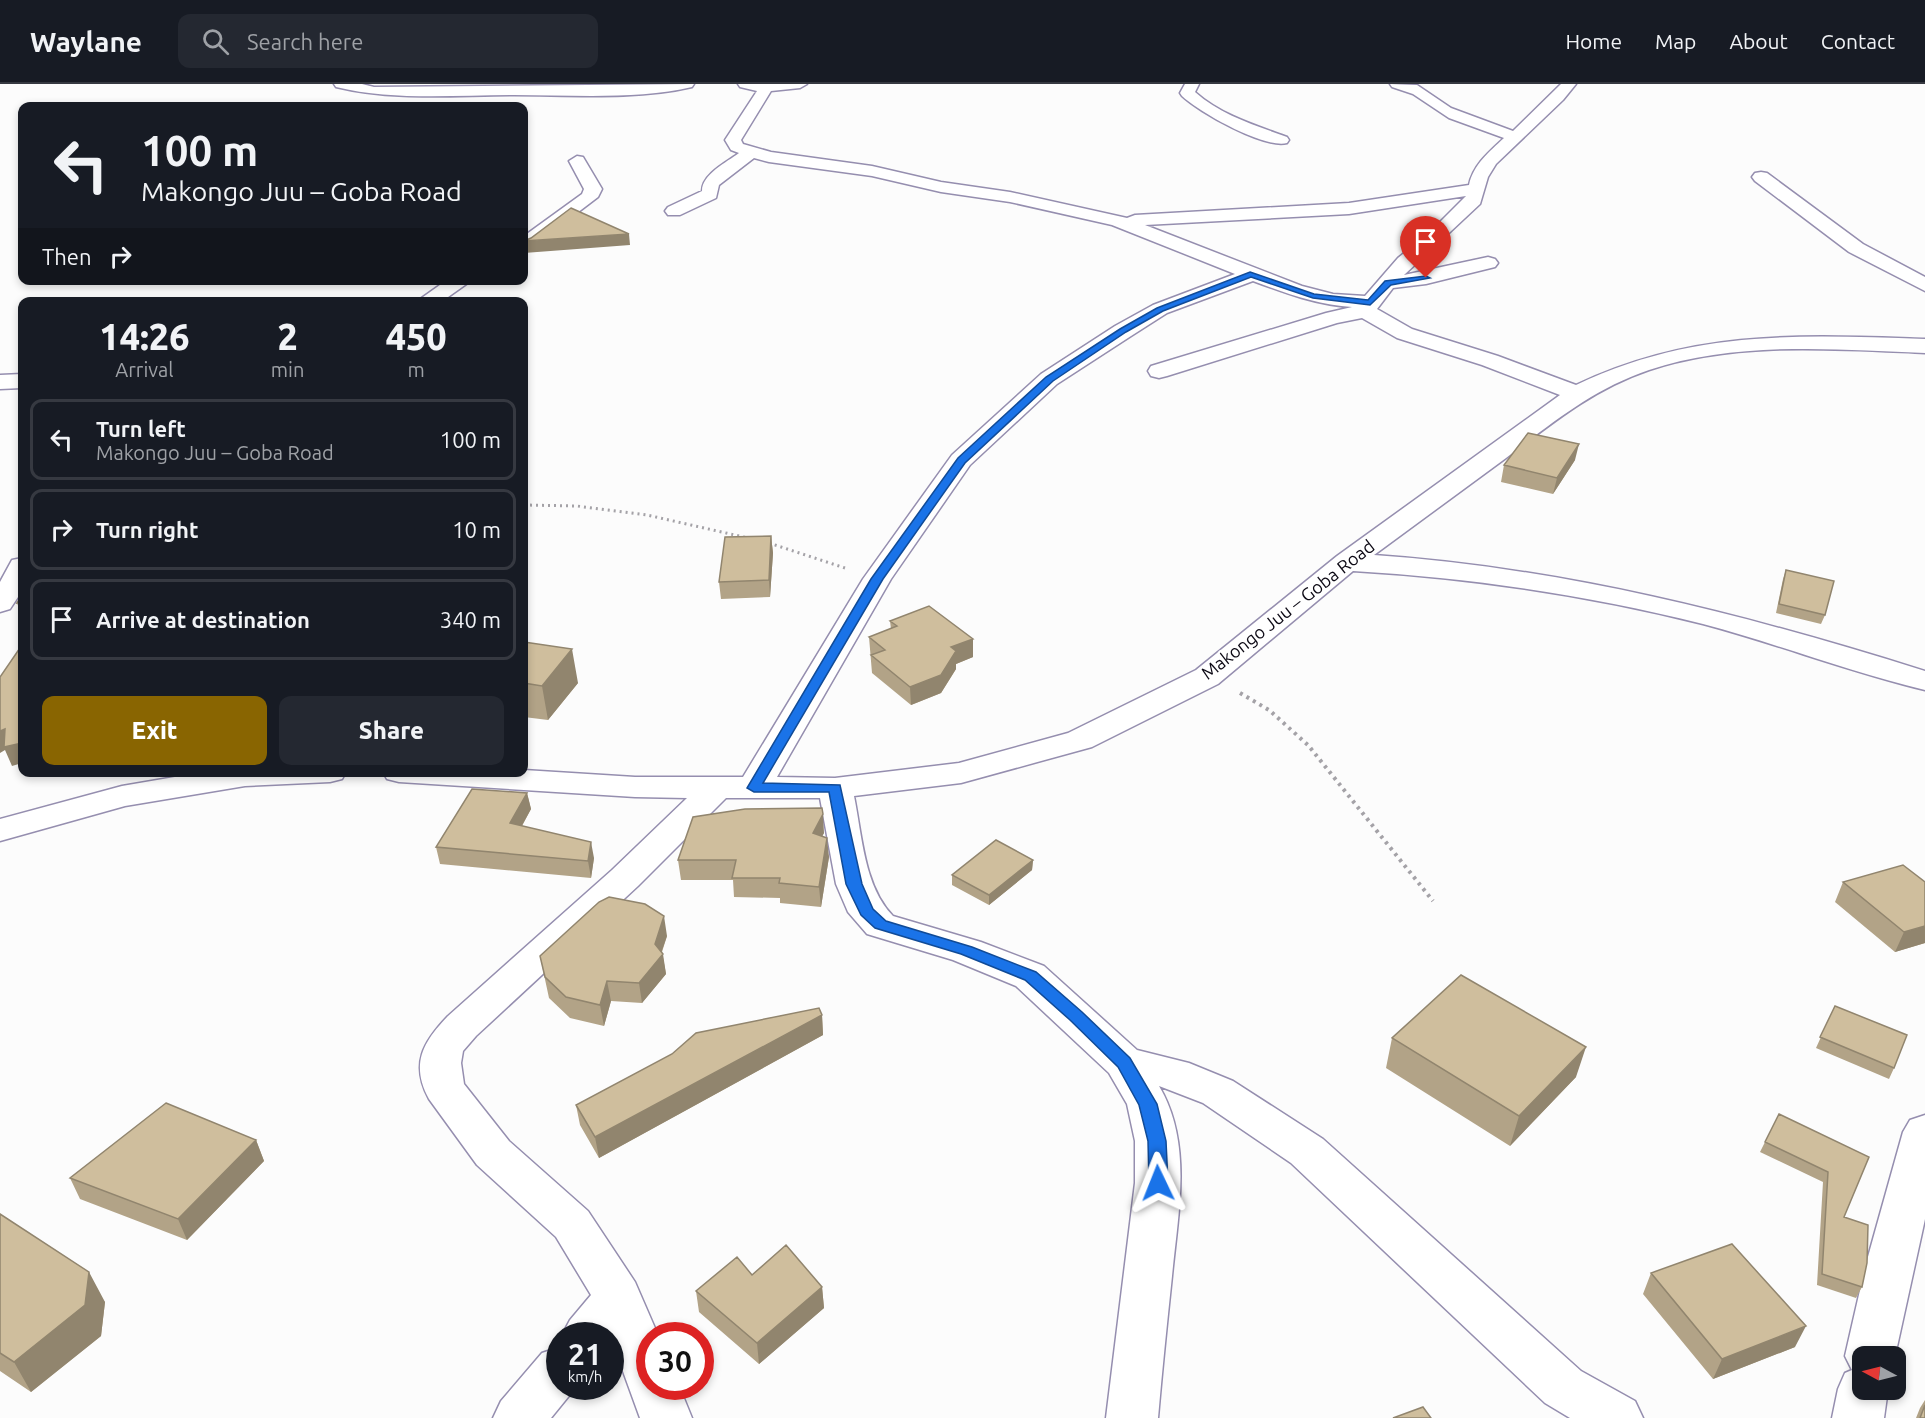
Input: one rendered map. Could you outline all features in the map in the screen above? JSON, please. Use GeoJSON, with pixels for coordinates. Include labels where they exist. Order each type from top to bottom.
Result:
{"type":"FeatureCollection","features":[{"type":"Feature","properties":{"kind":"street"},"geometry":{"type":"LineString","coordinates":[[341,84],[364,90],[385,91],[640,90],[676,88],[687,84]]}},
{"type":"Feature","properties":{"kind":"street"},"geometry":{"type":"LineString","coordinates":[[745,84],[764,88],[800,84]]}},
{"type":"Feature","properties":{"kind":"street"},"geometry":{"type":"LineString","coordinates":[[1192,84],[1187,93],[1197,104],[1232,121],[1281,140]]}},
{"type":"Feature","properties":{"kind":"street"},"geometry":{"type":"LineString","coordinates":[[1397,84],[1421,92],[1434,105],[1462,119],[1514,136]]}},
{"type":"Feature","properties":{"kind":"street"},"geometry":{"type":"LineString","coordinates":[[1159,371],[1368,307],[1405,262],[1437,236],[1473,200],[1479,177],[1489,161],[1569,84]]}},
{"type":"Feature","properties":{"kind":"street"},"geometry":{"type":"LineString","coordinates":[[764,88],[733,140],[737,147],[792,161],[872,171],[940,187],[1010,197],[1118,221],[1250,274],[1313,296],[1368,307],[1377,320],[1400,332],[1526,373],[1577,394]]}},
{"type":"Feature","properties":{"kind":"street"},"geometry":{"type":"LineString","coordinates":[[675,211],[710,194],[712,183],[716,178],[733,168],[751,152]]}},
{"type":"Feature","properties":{"kind":"street"},"geometry":{"type":"LineString","coordinates":[[528,241],[589,197],[593,189],[577,161]]}},
{"type":"Feature","properties":{"kind":"street"},"geometry":{"type":"LineString","coordinates":[[1761,177],[1856,248],[1925,285]]}},
{"type":"Feature","properties":{"kind":"street"},"geometry":{"type":"LineString","coordinates":[[1118,221],[1358,207],[1419,201],[1476,189]]}},
{"type":"Feature","properties":{"kind":"street"},"geometry":{"type":"LineString","coordinates":[[1388,283],[1426,278],[1488,263]]}},
{"type":"Feature","properties":{"kind":"street"},"geometry":{"type":"LineString","coordinates":[[636,1340],[618,1297],[572,1224],[493,1153],[444,1088],[440,1063],[444,1046],[462,1026],[625,879],[735,788],[961,460],[1049,379],[1123,331],[1160,309],[1250,274]]}},
{"type":"Feature","properties":{"kind":"street"},"geometry":{"type":"LineString","coordinates":[[434,297],[454,285]]}},
{"type":"Feature","properties":{"kind":"street","name":"Makongo Juu – Goba Road"},"geometry":{"type":"LineString","coordinates":[[478,777],[635,787],[835,788],[962,773],[1080,740],[1207,677],[1347,562],[1577,394],[1611,377],[1654,361],[1750,345],[1825,343],[1925,346]]}},
{"type":"Feature","properties":{"kind":"street"},"geometry":{"type":"LineString","coordinates":[[0,382],[18,381]]}},
{"type":"Feature","properties":{"kind":"street"},"geometry":{"type":"LineString","coordinates":[[1347,562],[1503,576],[1671,608],[1857,659],[1925,681]]}},
{"type":"Feature","properties":{"kind":"street"},"geometry":{"type":"LineString","coordinates":[[0,603],[18,576]]}},
{"type":"Feature","properties":{"kind":"street"},"geometry":{"type":"LineString","coordinates":[[0,830],[123,784],[230,777]]}},
{"type":"Feature","properties":{"kind":"street"},"geometry":{"type":"LineString","coordinates":[[835,788],[854,884],[867,912],[880,924],[966,951],[1030,976],[1124,1062],[1148,1104],[1157,1141],[1158,1183],[1132,1418]]}},
{"type":"Feature","properties":{"kind":"street"},"geometry":{"type":"LineString","coordinates":[[1124,1062],[1174,1074],[1218,1092],[1307,1151],[1563,1387],[1617,1418]]}},
{"type":"Feature","properties":{"kind":"street"},"geometry":{"type":"LineString","coordinates":[[1872,1346],[1890,1264],[1925,1132]]}},
{"type":"Feature","properties":{"kind":"street"},"geometry":{"type":"LineString","coordinates":[[598,1322],[618,1297]]}},
{"type":"Feature","properties":{"kind":"street"},"geometry":{"type":"LineString","coordinates":[[519,1418],[546,1385]]}},
{"type":"Feature","properties":{"kind":"street"},"geometry":{"type":"LineString","coordinates":[[659,1400],[666,1418]]}},
{"type":"Feature","properties":{"kind":"street"},"geometry":{"type":"LineString","coordinates":[[1858,1418],[1861,1400]]}},
{"type":"Feature","properties":{"kind":"path"},"geometry":{"type":"LineString","coordinates":[[528,505],[577,506],[647,515],[758,540],[877,579]]}},
{"type":"Feature","properties":{"kind":"path"},"geometry":{"type":"LineString","coordinates":[[1207,677],[1269,710],[1308,745],[1433,901]]}},
{"type":"Feature","properties":{"kind":"building"},"geometry":{"type":"Polygon","coordinates":[[[571,208],[629,234],[528,241],[571,208]]]}},
{"type":"Feature","properties":{"kind":"building"},"geometry":{"type":"Polygon","coordinates":[[[1528,433],[1579,444],[1557,478],[1504,465],[1528,433]]]}},
{"type":"Feature","properties":{"kind":"building"},"geometry":{"type":"Polygon","coordinates":[[[771,536],[769,580],[719,582],[725,537],[771,536]]]}},
{"type":"Feature","properties":{"kind":"building"},"geometry":{"type":"Polygon","coordinates":[[[1786,570],[1834,581],[1825,615],[1779,604],[1786,570]]]}},
{"type":"Feature","properties":{"kind":"building"},"geometry":{"type":"Polygon","coordinates":[[[929,606],[973,639],[951,647],[956,651],[941,675],[910,687],[871,655],[885,650],[869,637],[897,626],[890,621],[929,606]]]}},
{"type":"Feature","properties":{"kind":"building"},"geometry":{"type":"Polygon","coordinates":[[[528,643],[572,649],[542,686],[528,684],[528,643]]]}},
{"type":"Feature","properties":{"kind":"building"},"geometry":{"type":"Polygon","coordinates":[[[18,651],[18,744],[4,747],[5,729],[0,731],[0,677],[18,651]]]}},
{"type":"Feature","properties":{"kind":"building"},"geometry":{"type":"Polygon","coordinates":[[[472,789],[527,793],[510,823],[591,842],[588,861],[436,847],[472,789]]]}},
{"type":"Feature","properties":{"kind":"building"},"geometry":{"type":"Polygon","coordinates":[[[822,808],[823,814],[813,833],[827,838],[819,887],[779,883],[780,878],[732,878],[736,860],[678,860],[693,817],[745,809],[822,808]]]}},
{"type":"Feature","properties":{"kind":"building"},"geometry":{"type":"Polygon","coordinates":[[[996,840],[1033,860],[989,895],[952,875],[996,840]]]}},
{"type":"Feature","properties":{"kind":"building"},"geometry":{"type":"Polygon","coordinates":[[[1903,865],[1925,882],[1925,926],[1904,932],[1843,882],[1903,865]]]}},
{"type":"Feature","properties":{"kind":"building"},"geometry":{"type":"Polygon","coordinates":[[[609,897],[645,904],[664,916],[655,944],[663,954],[639,983],[607,981],[600,1005],[566,997],[545,977],[540,956],[599,902],[609,897]]]}},
{"type":"Feature","properties":{"kind":"building"},"geometry":{"type":"Polygon","coordinates":[[[1461,975],[1586,1047],[1519,1116],[1392,1038],[1461,975]]]}},
{"type":"Feature","properties":{"kind":"building"},"geometry":{"type":"Polygon","coordinates":[[[1835,1006],[1907,1035],[1894,1068],[1820,1037],[1835,1006]]]}},
{"type":"Feature","properties":{"kind":"building"},"geometry":{"type":"Polygon","coordinates":[[[819,1008],[822,1015],[595,1137],[576,1105],[672,1054],[696,1033],[819,1008]]]}},
{"type":"Feature","properties":{"kind":"building"},"geometry":{"type":"Polygon","coordinates":[[[166,1103],[256,1140],[178,1219],[70,1178],[166,1103]]]}},
{"type":"Feature","properties":{"kind":"building"},"geometry":{"type":"Polygon","coordinates":[[[1779,1114],[1869,1157],[1844,1217],[1868,1225],[1867,1263],[1862,1287],[1822,1274],[1828,1172],[1765,1142],[1779,1114]]]}},
{"type":"Feature","properties":{"kind":"building"},"geometry":{"type":"Polygon","coordinates":[[[0,1214],[89,1272],[85,1305],[14,1362],[0,1353],[0,1214]]]}},
{"type":"Feature","properties":{"kind":"building"},"geometry":{"type":"Polygon","coordinates":[[[1732,1244],[1806,1326],[1722,1359],[1651,1273],[1732,1244]]]}},
{"type":"Feature","properties":{"kind":"building"},"geometry":{"type":"Polygon","coordinates":[[[786,1245],[822,1287],[757,1343],[696,1291],[737,1257],[752,1275],[786,1245]]]}},
{"type":"Feature","properties":{"kind":"building"},"geometry":{"type":"Polygon","coordinates":[[[1925,1405],[1925,1418],[1920,1418],[1925,1405]]]}},
{"type":"Feature","properties":{"kind":"building"},"geometry":{"type":"Polygon","coordinates":[[[1423,1407],[1431,1418],[1393,1418],[1423,1407]]]}},
{"type":"Feature","properties":{"kind":"route"},"geometry":{"type":"LineString","coordinates":[[1158,1183],[1157,1141],[1148,1104],[1124,1062],[1030,976],[966,951],[880,924],[867,912],[854,884],[835,788],[754,788],[877,579],[961,460],[1049,379],[1160,309],[1250,274],[1313,296],[1351,302],[1370,302],[1388,283],[1426,278]]}}]}
